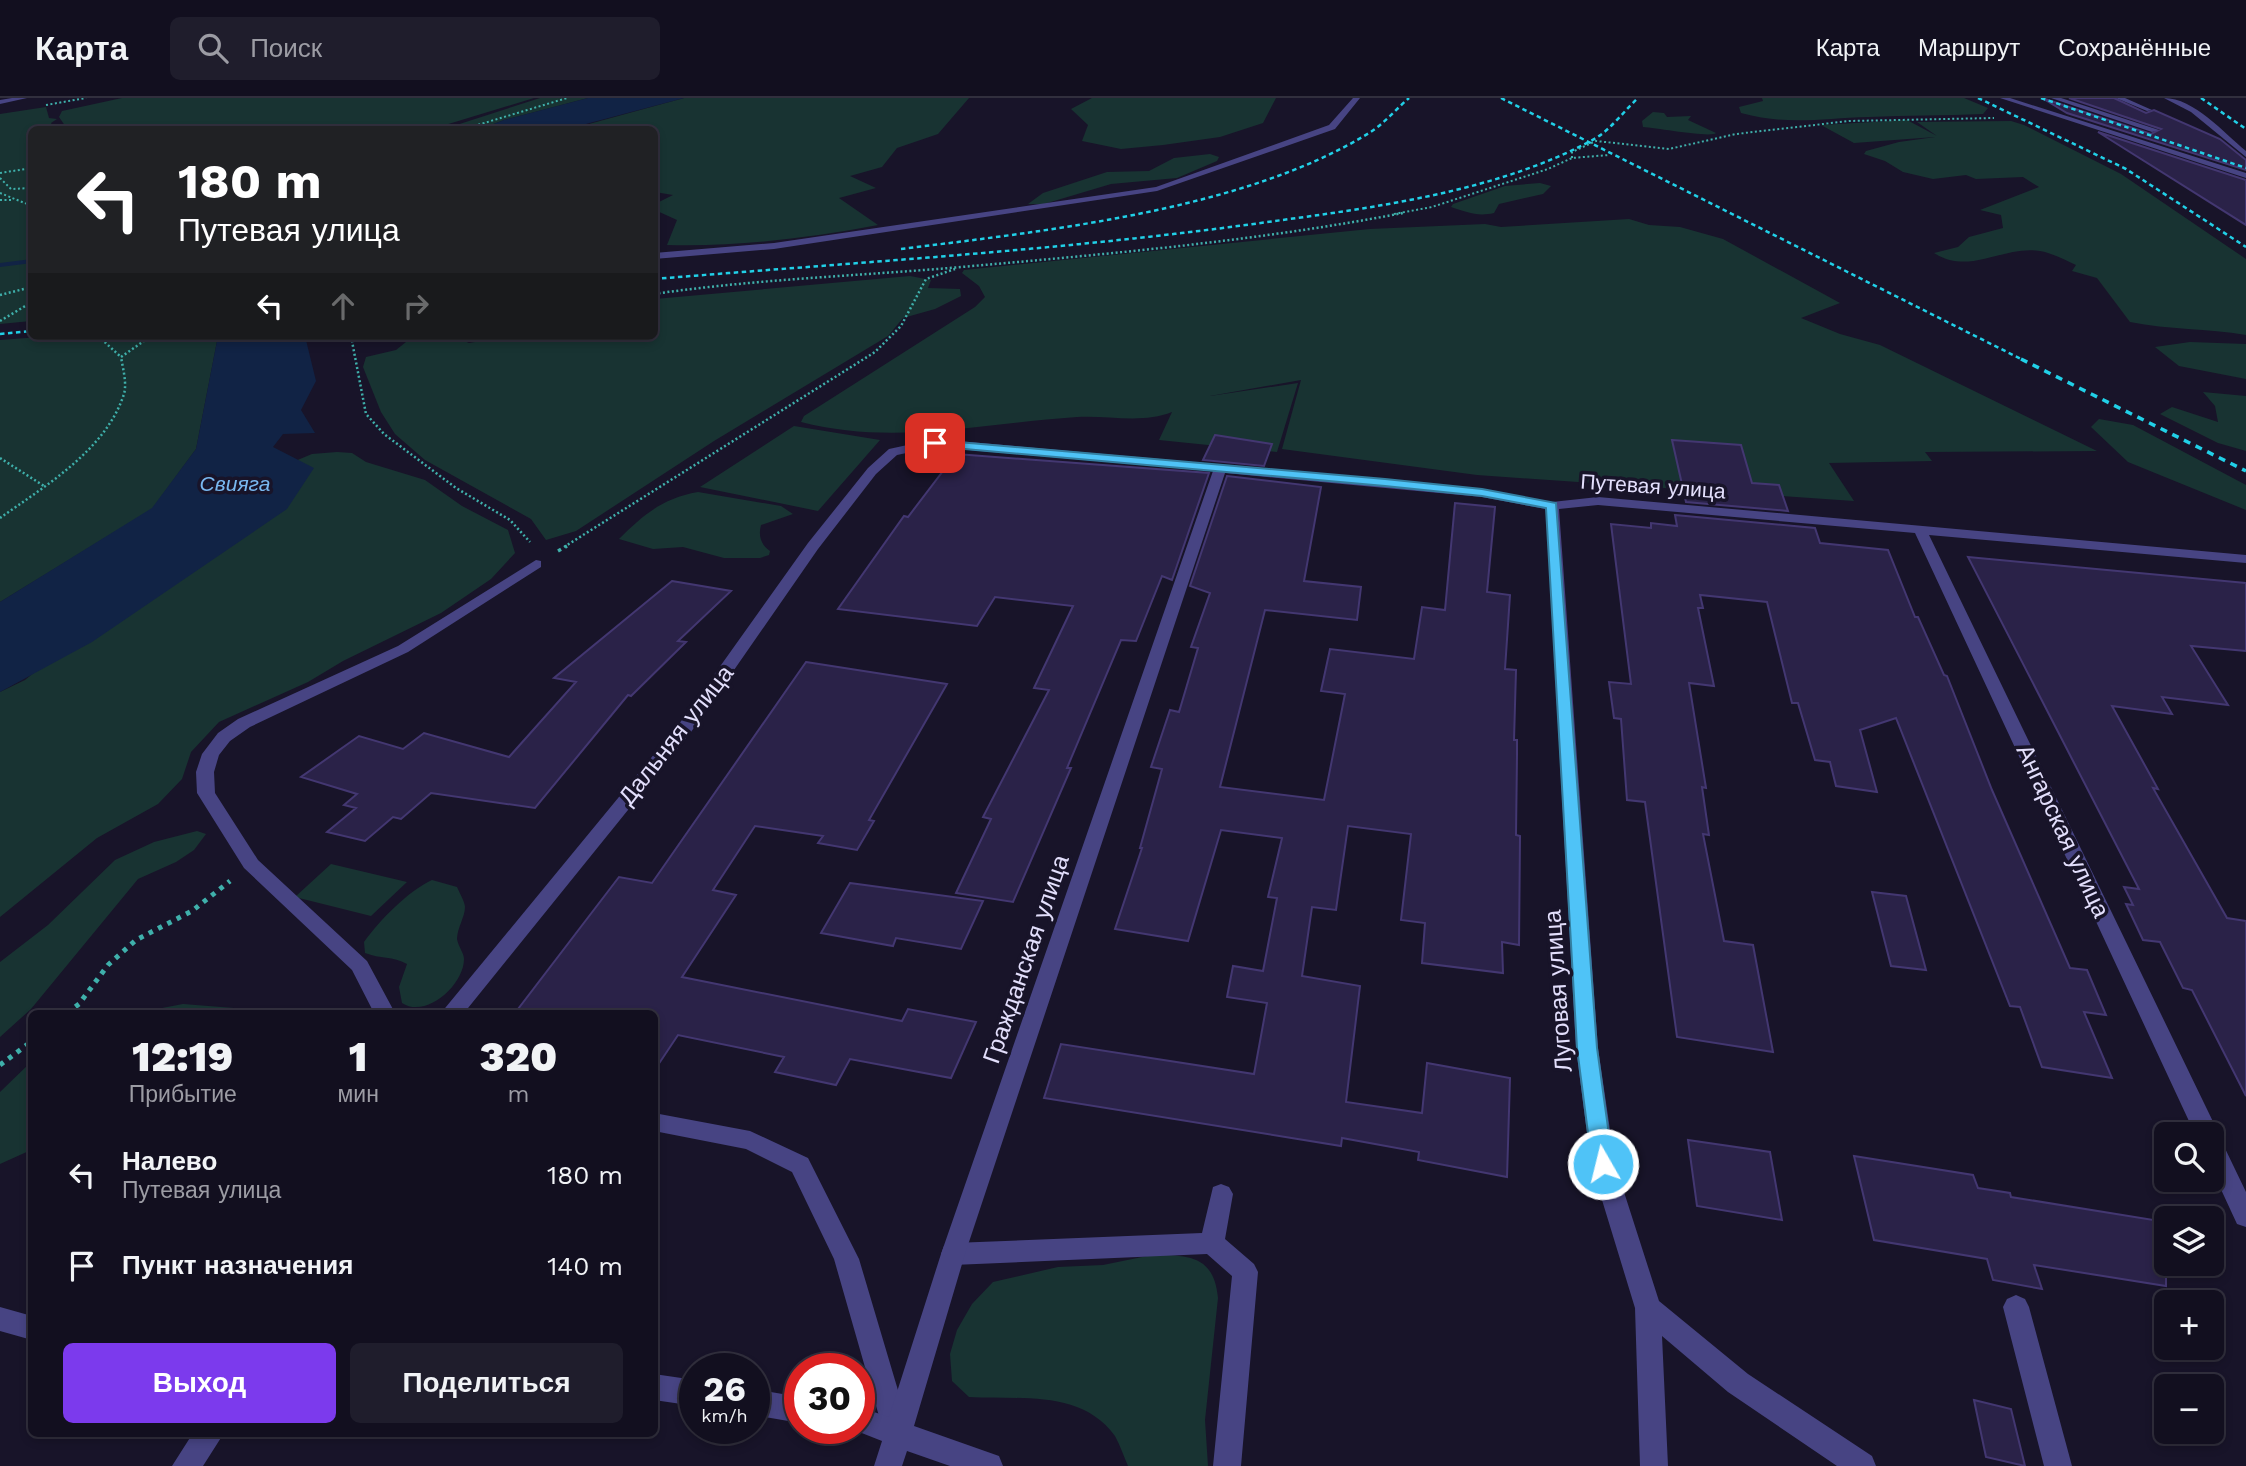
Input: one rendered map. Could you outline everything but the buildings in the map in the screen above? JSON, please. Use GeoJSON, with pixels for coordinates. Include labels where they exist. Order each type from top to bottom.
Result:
{"type":"FeatureCollection","features":[{"type":"Feature","properties":{"kind":"street"},"geometry":{"type":"LineString","coordinates":[[0,102],[24,98]]}},
{"type":"Feature","properties":{"kind":"street"},"geometry":{"type":"LineString","coordinates":[[658,257],[774,246],[1157,189],[1332,127],[1356,98]]}},
{"type":"Feature","properties":{"kind":"street"},"geometry":{"type":"LineString","coordinates":[[2054,98],[2155,130]]}},
{"type":"Feature","properties":{"kind":"street"},"geometry":{"type":"LineString","coordinates":[[2119,98],[2149,110]]}},
{"type":"Feature","properties":{"kind":"street"},"geometry":{"type":"LineString","coordinates":[[2167,98],[2193,111],[2246,155]]}},
{"type":"Feature","properties":{"kind":"street"},"geometry":{"type":"LineString","coordinates":[[2006,99],[2246,176]]}},
{"type":"Feature","properties":{"kind":"street","name":"Путевая улица"},"geometry":{"type":"LineString","coordinates":[[893,452],[935,443],[1482,493],[1552,506],[1598,501],[2246,559]]}},
{"type":"Feature","properties":{"kind":"street","name":"Дальняя улица"},"geometry":{"type":"LineString","coordinates":[[454,1010],[685,728],[813,546],[873,471],[893,452]]}},
{"type":"Feature","properties":{"kind":"street","name":"Гражданская улица"},"geometry":{"type":"LineString","coordinates":[[888,1466],[953,1254],[1220,470]]}},
{"type":"Feature","properties":{"kind":"street","name":"Луговая улица"},"geometry":{"type":"LineString","coordinates":[[1552,506],[1587,1048],[1603,1164],[1648,1308],[1654,1466]]}},
{"type":"Feature","properties":{"kind":"street","name":"Ангарская улица"},"geometry":{"type":"LineString","coordinates":[[1919,528],[2201,1122]]}},
{"type":"Feature","properties":{"kind":"street"},"geometry":{"type":"LineString","coordinates":[[382,1010],[360,966],[251,864],[206,793],[205,772],[211,754],[224,737],[244,723],[403,649],[536,564]]}},
{"type":"Feature","properties":{"kind":"street"},"geometry":{"type":"LineString","coordinates":[[658,1123],[750,1140],[800,1165],[846,1259],[897,1434]]}},
{"type":"Feature","properties":{"kind":"street"},"geometry":{"type":"LineString","coordinates":[[2224,1170],[2246,1217]]}},
{"type":"Feature","properties":{"kind":"street"},"geometry":{"type":"LineString","coordinates":[[1212,1243],[1221,1194]]}},
{"type":"Feature","properties":{"kind":"street"},"geometry":{"type":"LineString","coordinates":[[953,1254],[1212,1243],[1245,1272],[1227,1466]]}},
{"type":"Feature","properties":{"kind":"street"},"geometry":{"type":"LineString","coordinates":[[2016,1307],[2058,1466]]}},
{"type":"Feature","properties":{"kind":"street"},"geometry":{"type":"LineString","coordinates":[[1648,1308],[1738,1383],[1862,1466]]}},
{"type":"Feature","properties":{"kind":"street"},"geometry":{"type":"LineString","coordinates":[[0,1319],[28,1327]]}},
{"type":"Feature","properties":{"kind":"street"},"geometry":{"type":"LineString","coordinates":[[658,1388],[679,1391]]}},
{"type":"Feature","properties":{"kind":"street"},"geometry":{"type":"LineString","coordinates":[[875,1426],[989,1466]]}},
{"type":"Feature","properties":{"kind":"street"},"geometry":{"type":"LineString","coordinates":[[186,1466],[207,1437]]}},
{"type":"Feature","properties":{"kind":"path"},"geometry":{"type":"LineString","coordinates":[[474,126],[567,98]]}},
{"type":"Feature","properties":{"kind":"path"},"geometry":{"type":"LineString","coordinates":[[1572,158],[1572,152],[1596,141],[1669,149],[1736,134],[1839,122],[2008,117],[2011,112],[2006,99]]}},
{"type":"Feature","properties":{"kind":"path"},"geometry":{"type":"LineString","coordinates":[[658,293],[709,286],[1132,251],[1368,221],[1432,207],[1548,170],[1572,158],[1609,155]]}},
{"type":"Feature","properties":{"kind":"path"},"geometry":{"type":"LineString","coordinates":[[0,173],[28,169]]}},
{"type":"Feature","properties":{"kind":"path"},"geometry":{"type":"LineString","coordinates":[[0,178],[10,188],[28,187]]}},
{"type":"Feature","properties":{"kind":"path"},"geometry":{"type":"LineString","coordinates":[[5,195],[10,188]]}},
{"type":"Feature","properties":{"kind":"path"},"geometry":{"type":"LineString","coordinates":[[0,193],[28,205]]}},
{"type":"Feature","properties":{"kind":"path"},"geometry":{"type":"LineString","coordinates":[[0,200],[14,200]]}},
{"type":"Feature","properties":{"kind":"path"},"geometry":{"type":"LineString","coordinates":[[352,340],[366,414],[384,434],[456,488],[510,520],[529,539],[536,564],[875,352],[901,326],[926,279],[961,267]]}},
{"type":"Feature","properties":{"kind":"path"},"geometry":{"type":"LineString","coordinates":[[0,295],[28,288]]}},
{"type":"Feature","properties":{"kind":"path"},"geometry":{"type":"LineString","coordinates":[[0,321],[28,304]]}},
{"type":"Feature","properties":{"kind":"path"},"geometry":{"type":"LineString","coordinates":[[0,518],[44,486],[103,435],[125,391],[121,357],[102,340]]}},
{"type":"Feature","properties":{"kind":"path"},"geometry":{"type":"LineString","coordinates":[[121,357],[145,340]]}},
{"type":"Feature","properties":{"kind":"path"},"geometry":{"type":"LineString","coordinates":[[0,458],[44,486]]}},
{"type":"Feature","properties":{"kind":"path"},"geometry":{"type":"LineString","coordinates":[[71,1010],[79,1004],[108,965],[136,940],[192,911],[251,864]]}},
{"type":"Feature","properties":{"kind":"path"},"geometry":{"type":"LineString","coordinates":[[0,1065],[28,1044]]}},
{"type":"Feature","properties":{"kind":"green space"},"geometry":{"type":"Polygon","coordinates":[[[122,98],[534,98],[442,126],[65,126],[59,117],[62,111],[122,98]]]}},
{"type":"Feature","properties":{"kind":"green space"},"geometry":{"type":"Polygon","coordinates":[[[540,98],[588,98],[489,126],[453,126],[540,98]]]}},
{"type":"Feature","properties":{"kind":"green space"},"geometry":{"type":"Polygon","coordinates":[[[684,98],[969,98],[938,134],[897,148],[882,167],[850,176],[876,188],[839,198],[878,225],[773,241],[720,245],[667,245],[677,220],[658,211],[658,202],[673,195],[658,192],[658,126],[582,126],[684,98]]]}},
{"type":"Feature","properties":{"kind":"green space"},"geometry":{"type":"Polygon","coordinates":[[[1092,98],[1276,98],[1263,123],[1220,137],[1121,149],[1082,141],[1088,125],[1071,109],[1092,98]]]}},
{"type":"Feature","properties":{"kind":"green space"},"geometry":{"type":"Polygon","coordinates":[[[1762,98],[1964,98],[1988,108],[1983,114],[1805,120],[1775,119],[1741,113],[1739,107],[1763,101],[1762,98]]]}},
{"type":"Feature","properties":{"kind":"green space"},"geometry":{"type":"Polygon","coordinates":[[[46,107],[49,118],[57,119],[51,123],[52,126],[28,126],[28,321],[0,324],[0,114],[46,107]]]}},
{"type":"Feature","properties":{"kind":"green space"},"geometry":{"type":"Polygon","coordinates":[[[1653,112],[1664,113],[1667,117],[1691,116],[1688,120],[1716,133],[1695,134],[1643,127],[1642,121],[1653,112]]]}},
{"type":"Feature","properties":{"kind":"green space"},"geometry":{"type":"Polygon","coordinates":[[[1907,120],[1937,136],[1917,122],[2011,121],[2121,174],[2246,259],[2246,335],[2130,322],[2097,278],[2072,271],[2076,265],[2045,252],[2026,250],[1961,262],[1934,253],[1958,247],[1969,237],[2003,228],[2001,215],[1980,210],[2039,187],[2023,177],[1976,179],[1966,175],[1933,179],[1903,172],[1885,161],[1864,154],[1866,151],[1899,142],[1935,137],[1854,143],[1821,125],[1907,120]]]}},
{"type":"Feature","properties":{"kind":"green space"},"geometry":{"type":"Polygon","coordinates":[[[1210,154],[1219,157],[1217,161],[1177,178],[1111,184],[1044,204],[1028,204],[1043,193],[1107,172],[1149,171],[1174,158],[1210,154]]]}},
{"type":"Feature","properties":{"kind":"green space"},"geometry":{"type":"Polygon","coordinates":[[[1540,183],[1551,186],[1543,194],[1499,204],[1494,213],[1477,214],[1451,207],[1505,186],[1540,183]]]}},
{"type":"Feature","properties":{"kind":"green space"},"geometry":{"type":"Polygon","coordinates":[[[1629,219],[1649,225],[1680,227],[1723,239],[1840,303],[1801,318],[1840,334],[1880,345],[2097,451],[1925,452],[1932,461],[1829,463],[1854,501],[1477,475],[1282,449],[1301,380],[1210,396],[1298,383],[1277,452],[1159,440],[1172,412],[1149,418],[1077,417],[904,433],[835,429],[801,422],[804,416],[975,307],[985,297],[979,286],[962,273],[964,270],[1370,229],[1485,224],[1501,227],[1629,219]]]}},
{"type":"Feature","properties":{"kind":"green space"},"geometry":{"type":"Polygon","coordinates":[[[910,276],[931,280],[928,288],[960,289],[961,296],[935,309],[903,318],[888,336],[714,441],[576,531],[546,540],[531,519],[425,460],[395,434],[381,412],[363,367],[366,357],[396,350],[408,340],[462,340],[469,343],[487,340],[658,340],[658,299],[910,276]]]}},
{"type":"Feature","properties":{"kind":"green space"},"geometry":{"type":"Polygon","coordinates":[[[28,338],[28,340],[217,340],[196,449],[152,509],[0,602],[0,340],[28,338]]]}},
{"type":"Feature","properties":{"kind":"green space"},"geometry":{"type":"Polygon","coordinates":[[[2190,342],[2246,344],[2246,379],[2179,366],[2155,347],[2190,342]]]}},
{"type":"Feature","properties":{"kind":"green space"},"geometry":{"type":"Polygon","coordinates":[[[2203,392],[2246,396],[2246,451],[2218,443],[2160,414],[2172,407],[2218,422],[2215,406],[2203,392]]]}},
{"type":"Feature","properties":{"kind":"green space"},"geometry":{"type":"Polygon","coordinates":[[[2099,419],[2133,425],[2246,485],[2246,510],[2128,462],[2091,427],[2099,419]]]}},
{"type":"Feature","properties":{"kind":"green space"},"geometry":{"type":"Polygon","coordinates":[[[794,426],[880,440],[818,511],[700,487],[794,426]]]}},
{"type":"Feature","properties":{"kind":"green space"},"geometry":{"type":"Polygon","coordinates":[[[352,453],[366,462],[425,480],[462,506],[508,530],[515,553],[491,579],[441,613],[343,661],[308,682],[219,722],[191,752],[182,779],[158,804],[97,838],[0,917],[0,692],[25,680],[288,464],[312,454],[352,453]]]}},
{"type":"Feature","properties":{"kind":"green space"},"geometry":{"type":"Polygon","coordinates":[[[698,492],[781,506],[793,514],[761,525],[761,540],[770,551],[769,555],[760,558],[724,558],[683,547],[653,549],[619,539],[664,503],[698,492]]]}},
{"type":"Feature","properties":{"kind":"green space"},"geometry":{"type":"Polygon","coordinates":[[[197,831],[206,834],[194,850],[176,862],[138,879],[31,1009],[0,1037],[0,962],[48,925],[115,860],[154,842],[197,831]]]}},
{"type":"Feature","properties":{"kind":"green space"},"geometry":{"type":"Polygon","coordinates":[[[331,864],[407,882],[371,916],[295,897],[331,864]]]}},
{"type":"Feature","properties":{"kind":"green space"},"geometry":{"type":"Polygon","coordinates":[[[432,880],[457,887],[463,900],[465,911],[457,939],[464,959],[458,979],[451,989],[432,1003],[412,1007],[402,1003],[399,987],[407,964],[365,953],[364,942],[395,907],[432,880]]]}},
{"type":"Feature","properties":{"kind":"green space"},"geometry":{"type":"Polygon","coordinates":[[[183,1004],[260,1010],[152,1010],[183,1004]]]}},
{"type":"Feature","properties":{"kind":"green space"},"geometry":{"type":"Polygon","coordinates":[[[28,1065],[28,1151],[0,1164],[0,1092],[28,1065]]]}},
{"type":"Feature","properties":{"kind":"green space"},"geometry":{"type":"Polygon","coordinates":[[[1152,1255],[1197,1260],[1211,1273],[1215,1284],[1218,1298],[1205,1420],[1208,1466],[1128,1466],[1115,1436],[1101,1421],[1085,1411],[1048,1400],[969,1397],[952,1381],[950,1354],[957,1330],[972,1304],[993,1282],[1058,1267],[1103,1265],[1152,1255]]]}},
{"type":"Feature","properties":{"kind":"water"},"geometry":{"type":"Polygon","coordinates":[[[588,98],[684,98],[578,126],[489,126],[588,98]]]}},
{"type":"Feature","properties":{"kind":"water","name":"Свияга"},"geometry":{"type":"Polygon","coordinates":[[[217,340],[306,340],[316,381],[301,410],[315,433],[283,434],[273,447],[314,468],[287,509],[92,642],[0,692],[0,602],[152,508],[196,449],[217,340]]]}},
{"type":"Feature","properties":{"kind":"waterway"},"geometry":{"type":"LineString","coordinates":[[0,265],[28,262]]}},
{"type":"Feature","properties":{"kind":"railway"},"geometry":{"type":"LineString","coordinates":[[901,249],[1080,225],[1204,199],[1264,181],[1319,159],[1369,133],[1409,98]]}},
{"type":"Feature","properties":{"kind":"railway"},"geometry":{"type":"LineString","coordinates":[[1501,98],[1588,142]]}},
{"type":"Feature","properties":{"kind":"railway"},"geometry":{"type":"LineString","coordinates":[[1588,142],[1602,134],[1638,98]]}},
{"type":"Feature","properties":{"kind":"railway"},"geometry":{"type":"LineString","coordinates":[[1978,98],[2126,169],[2246,247]]}},
{"type":"Feature","properties":{"kind":"railway"},"geometry":{"type":"LineString","coordinates":[[2041,98],[2246,168]]}},
{"type":"Feature","properties":{"kind":"railway"},"geometry":{"type":"LineString","coordinates":[[2201,98],[2246,129]]}},
{"type":"Feature","properties":{"kind":"railway"},"geometry":{"type":"LineString","coordinates":[[658,279],[1120,240],[1275,221],[1440,194],[1521,171],[1588,142]]}},
{"type":"Feature","properties":{"kind":"railway"},"geometry":{"type":"LineString","coordinates":[[1588,142],[2023,360]]}},
{"type":"Feature","properties":{"kind":"railway"},"geometry":{"type":"LineString","coordinates":[[0,334],[28,331]]}},
{"type":"Feature","properties":{"kind":"railway"},"geometry":{"type":"LineString","coordinates":[[2023,360],[2246,471]]}},
{"type":"Feature","properties":{"kind":"route"},"geometry":{"type":"LineString","coordinates":[[935,443],[1385,483],[1482,493],[1552,506],[1587,1048],[1603,1164]]}}]}
